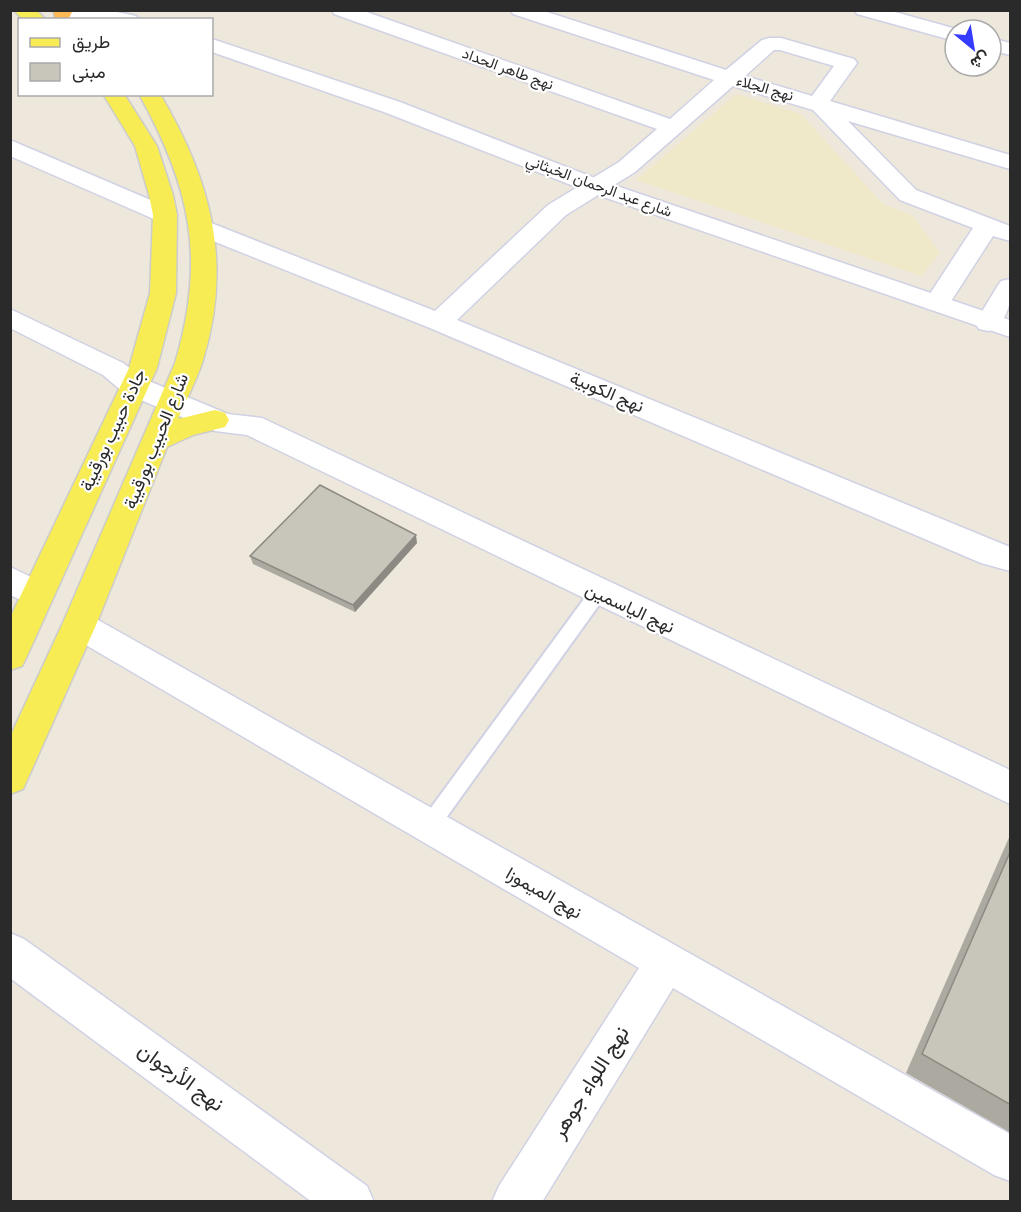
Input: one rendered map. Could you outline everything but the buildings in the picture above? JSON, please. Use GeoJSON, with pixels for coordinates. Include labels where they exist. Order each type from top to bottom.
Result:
{"type":"FeatureCollection","features":[{"type":"Feature","properties":{"kind":"main road","name":"جادة حبيب بورقيبة"},"geometry":{"type":"LineString","coordinates":[[10,656],[38,595],[163,293],[165,215],[146,146],[114,96]]}},
{"type":"Feature","properties":{"kind":"main road","name":"شارع الحبيب بورقيبة"},"geometry":{"type":"LineString","coordinates":[[10,778],[79,625],[157,440],[199,329],[207,283],[202,228],[193,188],[176,138],[150,96]]}},
{"type":"Feature","properties":{"kind":"main road"},"geometry":{"type":"LineString","coordinates":[[157,440],[185,427],[216,420]]}},
{"type":"Feature","properties":{"kind":"street","name":"نهج طاهر الحداد"},"geometry":{"type":"LineString","coordinates":[[341,10],[675,128]]}},
{"type":"Feature","properties":{"kind":"street","name":"نهج الجلاء"},"geometry":{"type":"LineString","coordinates":[[520,10],[732,79],[1011,162]]}},
{"type":"Feature","properties":{"kind":"street"},"geometry":{"type":"LineString","coordinates":[[864,10],[943,32]]}},
{"type":"Feature","properties":{"kind":"street"},"geometry":{"type":"LineString","coordinates":[[64,14],[92,14],[117,18]]}},
{"type":"Feature","properties":{"kind":"street"},"geometry":{"type":"LineString","coordinates":[[439,322],[557,210],[627,167],[732,79],[764,48],[774,44],[847,63],[818,103],[909,195],[1011,234]]}},
{"type":"Feature","properties":{"kind":"street","name":"شارع عبد الرحمان الخبثاني"},"geometry":{"type":"LineString","coordinates":[[213,45],[392,107],[597,186],[999,326],[1011,351]]}},
{"type":"Feature","properties":{"kind":"street"},"geometry":{"type":"LineString","coordinates":[[10,147],[165,215]]}},
{"type":"Feature","properties":{"kind":"street"},"geometry":{"type":"LineString","coordinates":[[937,303],[987,226]]}},
{"type":"Feature","properties":{"kind":"street","name":"نهج الكوبية"},"geometry":{"type":"LineString","coordinates":[[202,228],[439,322],[981,549],[1011,559]]}},
{"type":"Feature","properties":{"kind":"street"},"geometry":{"type":"LineString","coordinates":[[999,326],[1011,287]]}},
{"type":"Feature","properties":{"kind":"street","name":"نهج الياسمين"},"geometry":{"type":"LineString","coordinates":[[10,317],[130,374],[176,392],[239,409],[252,425]]}},
{"type":"Feature","properties":{"kind":"street","name":"نهج الياسمين"},"geometry":{"type":"LineString","coordinates":[[176,392],[216,420],[225,424],[252,425],[598,593],[1011,788]]}},
{"type":"Feature","properties":{"kind":"street"},"geometry":{"type":"LineString","coordinates":[[10,579],[38,595]]}},
{"type":"Feature","properties":{"kind":"street","name":"نهج الميموزا"},"geometry":{"type":"LineString","coordinates":[[79,625],[1011,1159]]}},
{"type":"Feature","properties":{"kind":"street","name":"نهج الأرجوان"},"geometry":{"type":"LineString","coordinates":[[10,953],[351,1202]]}},
{"type":"Feature","properties":{"kind":"street","name":"نهج اللواء جوهر"},"geometry":{"type":"LineString","coordinates":[[514,1202],[666,962]]}},
{"type":"Feature","properties":{"kind":"lane"},"geometry":{"type":"LineString","coordinates":[[429,826],[598,593]]}},
{"type":"Feature","properties":{"kind":"shaded area"},"geometry":{"type":"Polygon","coordinates":[[[736,94],[801,114],[883,204],[913,216],[940,253],[921,276],[636,180],[736,94]]]}}]}
